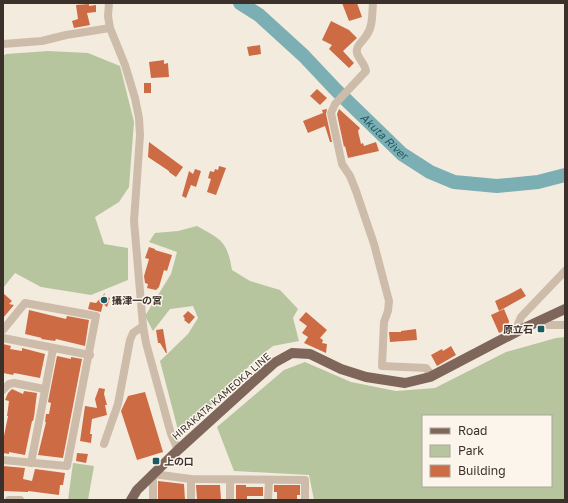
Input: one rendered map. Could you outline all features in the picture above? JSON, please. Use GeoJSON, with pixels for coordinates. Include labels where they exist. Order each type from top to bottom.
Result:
{"type":"FeatureCollection","features":[{"type":"Feature","properties":{"kind":"main road","name":"HIRAKATA KAMEOKA LINE"},"geometry":{"type":"LineString","coordinates":[[131,500],[153,474],[178,450],[274,363],[292,353],[310,354],[341,369],[366,377],[405,383],[430,377],[565,308]]}},
{"type":"Feature","properties":{"kind":"street"},"geometry":{"type":"LineString","coordinates":[[109,3],[108,16],[110,28],[125,65],[135,98],[139,118],[140,135],[134,221],[143,326],[146,343],[171,434],[178,450]]}},
{"type":"Feature","properties":{"kind":"street"},"geometry":{"type":"LineString","coordinates":[[373,3],[370,30],[366,38],[357,47],[356,51],[365,66],[366,71],[336,104],[331,113],[342,164],[350,176],[356,191],[374,244],[389,301],[388,311],[384,322],[382,366],[426,368],[430,377]]}},
{"type":"Feature","properties":{"kind":"street"},"geometry":{"type":"LineString","coordinates":[[3,44],[42,41],[66,35],[110,28]]}},
{"type":"Feature","properties":{"kind":"street"},"geometry":{"type":"LineString","coordinates":[[520,330],[518,324],[521,317],[565,271]]}},
{"type":"Feature","properties":{"kind":"street"},"geometry":{"type":"LineString","coordinates":[[3,330],[25,303],[96,316],[90,355],[67,466],[3,460]]}},
{"type":"Feature","properties":{"kind":"street"},"geometry":{"type":"LineString","coordinates":[[541,320],[548,325],[565,325]]}},
{"type":"Feature","properties":{"kind":"street"},"geometry":{"type":"LineString","coordinates":[[104,444],[118,404],[130,340],[133,333],[143,326]]}},
{"type":"Feature","properties":{"kind":"street"},"geometry":{"type":"LineString","coordinates":[[3,338],[53,349],[90,355]]}},
{"type":"Feature","properties":{"kind":"street"},"geometry":{"type":"LineString","coordinates":[[31,463],[44,389],[53,349]]}},
{"type":"Feature","properties":{"kind":"street"},"geometry":{"type":"LineString","coordinates":[[3,390],[9,384],[14,383],[44,389]]}},
{"type":"Feature","properties":{"kind":"street"},"geometry":{"type":"LineString","coordinates":[[153,500],[153,474],[191,479],[305,480],[305,500]]}},
{"type":"Feature","properties":{"kind":"street"},"geometry":{"type":"LineString","coordinates":[[191,479],[191,500]]}},
{"type":"Feature","properties":{"kind":"street"},"geometry":{"type":"LineString","coordinates":[[230,480],[230,500]]}},
{"type":"Feature","properties":{"kind":"street"},"geometry":{"type":"LineString","coordinates":[[268,500],[269,480]]}},
{"type":"Feature","properties":{"kind":"street"},"geometry":{"type":"LineString","coordinates":[[9,500],[20,500]]}},
{"type":"Feature","properties":{"kind":"green space"},"geometry":{"type":"Polygon","coordinates":[[[48,51],[88,53],[120,66],[134,122],[129,187],[119,202],[95,217],[104,244],[128,248],[128,280],[91,295],[41,287],[15,273],[3,288],[3,56],[6,54],[48,51]]]}},
{"type":"Feature","properties":{"kind":"green space"},"geometry":{"type":"Polygon","coordinates":[[[197,226],[218,238],[222,242],[228,253],[232,270],[250,281],[280,290],[298,309],[293,318],[299,341],[273,346],[255,360],[186,431],[179,434],[160,361],[188,334],[198,318],[193,306],[170,309],[153,331],[145,316],[171,274],[177,252],[149,242],[155,233],[178,231],[197,226]]]}},
{"type":"Feature","properties":{"kind":"green space"},"geometry":{"type":"Polygon","coordinates":[[[565,337],[565,500],[314,500],[309,475],[234,471],[217,427],[284,370],[305,362],[351,382],[396,391],[435,388],[506,352],[556,338],[565,337]]]}},
{"type":"Feature","properties":{"kind":"green space"},"geometry":{"type":"Polygon","coordinates":[[[73,463],[94,466],[88,500],[68,500],[73,463]]]}},
{"type":"Feature","properties":{"kind":"building"},"geometry":{"type":"Polygon","coordinates":[[[342,3],[357,3],[362,17],[349,21],[342,3]]]}},
{"type":"Feature","properties":{"kind":"building"},"geometry":{"type":"Polygon","coordinates":[[[89,4],[89,6],[96,5],[96,12],[87,13],[90,25],[74,28],[72,21],[78,19],[76,5],[89,4]]]}},
{"type":"Feature","properties":{"kind":"building"},"geometry":{"type":"Polygon","coordinates":[[[331,21],[349,30],[357,38],[343,51],[354,63],[349,68],[329,49],[332,45],[322,40],[331,21]]]}},
{"type":"Feature","properties":{"kind":"building"},"geometry":{"type":"Polygon","coordinates":[[[260,45],[261,54],[249,56],[247,47],[260,45]]]}},
{"type":"Feature","properties":{"kind":"building"},"geometry":{"type":"Polygon","coordinates":[[[164,60],[164,64],[168,63],[169,77],[151,78],[149,62],[164,60]]]}},
{"type":"Feature","properties":{"kind":"building"},"geometry":{"type":"Polygon","coordinates":[[[144,83],[151,83],[151,93],[144,93],[144,83]]]}},
{"type":"Feature","properties":{"kind":"building"},"geometry":{"type":"Polygon","coordinates":[[[317,89],[327,98],[320,105],[310,96],[317,89]]]}},
{"type":"Feature","properties":{"kind":"building"},"geometry":{"type":"Polygon","coordinates":[[[327,109],[326,114],[332,142],[330,142],[325,126],[308,133],[303,121],[323,113],[322,110],[327,109]]]}},
{"type":"Feature","properties":{"kind":"building"},"geometry":{"type":"Polygon","coordinates":[[[339,109],[360,128],[358,131],[361,144],[363,143],[364,146],[376,142],[379,151],[348,158],[345,146],[344,147],[337,114],[339,109]]]}},
{"type":"Feature","properties":{"kind":"building"},"geometry":{"type":"Polygon","coordinates":[[[149,142],[183,167],[176,177],[148,157],[149,142]]]}},
{"type":"Feature","properties":{"kind":"building"},"geometry":{"type":"Polygon","coordinates":[[[219,166],[226,168],[216,195],[207,192],[211,179],[208,178],[210,171],[214,172],[215,169],[218,170],[219,166]]]}},
{"type":"Feature","properties":{"kind":"building"},"geometry":{"type":"Polygon","coordinates":[[[195,169],[201,171],[196,187],[191,185],[186,198],[182,196],[189,171],[193,174],[195,169]]]}},
{"type":"Feature","properties":{"kind":"building"},"geometry":{"type":"Polygon","coordinates":[[[149,247],[172,255],[167,271],[164,270],[159,287],[156,290],[147,288],[148,284],[145,283],[144,276],[149,259],[145,258],[149,247]]]}},
{"type":"Feature","properties":{"kind":"building"},"geometry":{"type":"Polygon","coordinates":[[[521,288],[526,296],[499,311],[495,301],[521,288]]]}},
{"type":"Feature","properties":{"kind":"building"},"geometry":{"type":"Polygon","coordinates":[[[3,293],[12,301],[9,304],[14,305],[3,318],[3,293]]]}},
{"type":"Feature","properties":{"kind":"building"},"geometry":{"type":"Polygon","coordinates":[[[105,293],[104,297],[110,298],[107,307],[103,304],[101,312],[88,309],[90,302],[96,303],[105,293]]]}},
{"type":"Feature","properties":{"kind":"building"},"geometry":{"type":"Polygon","coordinates":[[[504,309],[509,321],[508,329],[499,333],[491,315],[504,309]]]}},
{"type":"Feature","properties":{"kind":"building"},"geometry":{"type":"Polygon","coordinates":[[[29,310],[66,319],[67,316],[89,320],[85,346],[56,339],[55,341],[41,339],[42,338],[25,334],[29,310]]]}},
{"type":"Feature","properties":{"kind":"building"},"geometry":{"type":"Polygon","coordinates":[[[188,311],[195,317],[189,324],[184,320],[185,319],[183,316],[188,311]]]}},
{"type":"Feature","properties":{"kind":"building"},"geometry":{"type":"Polygon","coordinates":[[[306,312],[327,330],[320,338],[323,340],[322,343],[327,344],[326,353],[304,343],[308,337],[302,333],[307,326],[299,320],[306,312]]]}},
{"type":"Feature","properties":{"kind":"building"},"geometry":{"type":"Polygon","coordinates":[[[163,329],[167,353],[160,343],[158,343],[156,330],[163,329]]]}},
{"type":"Feature","properties":{"kind":"building"},"geometry":{"type":"Polygon","coordinates":[[[416,329],[417,340],[390,342],[389,332],[401,332],[416,329]]]}},
{"type":"Feature","properties":{"kind":"building"},"geometry":{"type":"Polygon","coordinates":[[[3,344],[11,346],[10,349],[22,351],[22,348],[45,354],[40,378],[14,373],[13,375],[3,373],[3,344]]]}},
{"type":"Feature","properties":{"kind":"building"},"geometry":{"type":"Polygon","coordinates":[[[451,346],[456,355],[437,366],[431,355],[442,349],[443,351],[451,346]]]}},
{"type":"Feature","properties":{"kind":"building"},"geometry":{"type":"Polygon","coordinates":[[[57,356],[71,359],[71,357],[82,359],[63,458],[38,455],[46,422],[46,414],[49,414],[51,403],[48,402],[57,356]]]}},
{"type":"Feature","properties":{"kind":"building"},"geometry":{"type":"Polygon","coordinates":[[[99,388],[105,389],[104,394],[107,405],[105,405],[107,415],[92,419],[90,434],[92,434],[91,443],[80,441],[85,406],[97,408],[95,399],[99,388]]]}},
{"type":"Feature","properties":{"kind":"building"},"geometry":{"type":"Polygon","coordinates":[[[12,389],[23,394],[24,391],[37,393],[34,417],[25,455],[9,452],[9,454],[3,453],[3,441],[8,416],[9,401],[5,400],[8,393],[12,389]]]}},
{"type":"Feature","properties":{"kind":"building"},"geometry":{"type":"Polygon","coordinates":[[[145,392],[163,452],[137,460],[121,411],[128,396],[145,392]]]}},
{"type":"Feature","properties":{"kind":"building"},"geometry":{"type":"Polygon","coordinates":[[[77,453],[88,454],[86,463],[76,461],[77,453]]]}},
{"type":"Feature","properties":{"kind":"building"},"geometry":{"type":"Polygon","coordinates":[[[3,466],[25,468],[23,479],[32,481],[35,469],[65,473],[63,485],[60,485],[59,495],[28,491],[3,491],[3,466]]]}},
{"type":"Feature","properties":{"kind":"building"},"geometry":{"type":"Polygon","coordinates":[[[158,481],[184,484],[185,500],[158,499],[158,481]]]}},
{"type":"Feature","properties":{"kind":"building"},"geometry":{"type":"Polygon","coordinates":[[[196,485],[220,485],[221,500],[197,499],[196,485]]]}},
{"type":"Feature","properties":{"kind":"building"},"geometry":{"type":"Polygon","coordinates":[[[236,485],[246,485],[246,487],[263,487],[263,496],[247,496],[247,500],[236,500],[236,485]]]}},
{"type":"Feature","properties":{"kind":"building"},"geometry":{"type":"Polygon","coordinates":[[[274,485],[300,485],[300,495],[297,495],[297,500],[277,500],[277,492],[274,492],[274,485]]]}},
{"type":"Feature","properties":{"kind":"waterway","name":"Akuta River"},"geometry":{"type":"LineString","coordinates":[[240,3],[259,15],[304,56],[336,90],[402,154],[430,172],[454,182],[497,186],[538,182],[565,175]]}},
{"type":"Feature","properties":{"kind":"place","name":"攝津一の宮"},"geometry":{"type":"Point","coordinates":[104,300]}},
{"type":"Feature","properties":{"kind":"place","name":"原立石"},"geometry":{"type":"Point","coordinates":[541,329]}},
{"type":"Feature","properties":{"kind":"place","name":"上の口"},"geometry":{"type":"Point","coordinates":[156,461]}}]}
